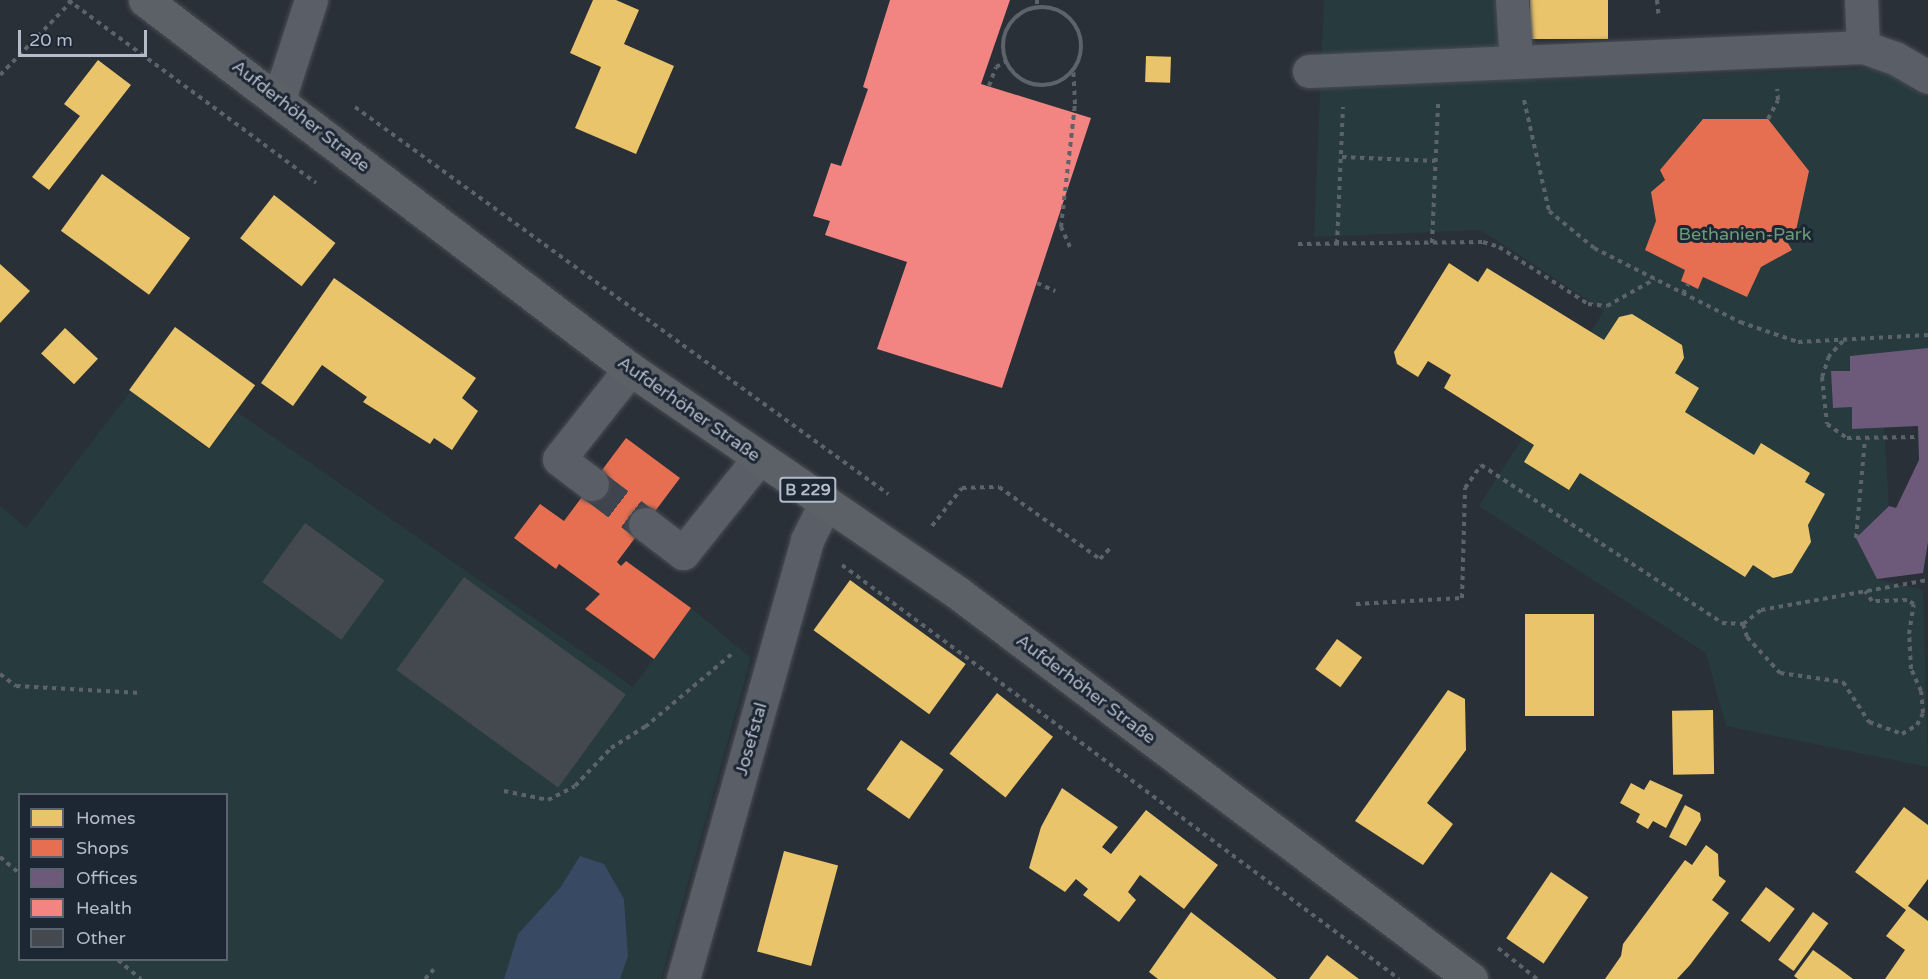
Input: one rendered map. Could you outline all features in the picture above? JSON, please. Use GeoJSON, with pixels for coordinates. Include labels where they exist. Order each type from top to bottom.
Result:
{"type":"FeatureCollection","features":[{"type":"Feature","properties":{"kind":"main road","name":"Aufderhöher Straße"},"geometry":{"type":"LineString","coordinates":[[145,0],[279,99],[630,369],[826,502],[1026,644],[1471,979]]}},
{"type":"Feature","properties":{"kind":"street"},"geometry":{"type":"LineString","coordinates":[[279,99],[311,0]]}},
{"type":"Feature","properties":{"kind":"street"},"geometry":{"type":"LineString","coordinates":[[1512,0],[1516,61]]}},
{"type":"Feature","properties":{"kind":"street"},"geometry":{"type":"LineString","coordinates":[[1861,0],[1863,47]]}},
{"type":"Feature","properties":{"kind":"street"},"geometry":{"type":"LineString","coordinates":[[1309,71],[1863,47],[1895,58],[1928,77]]}},
{"type":"Feature","properties":{"kind":"street"},"geometry":{"type":"LineString","coordinates":[[592,483],[559,459],[630,369]]}},
{"type":"Feature","properties":{"kind":"street"},"geometry":{"type":"LineString","coordinates":[[645,524],[683,553],[759,458]]}},
{"type":"Feature","properties":{"kind":"street","name":"Josefstal"},"geometry":{"type":"LineString","coordinates":[[682,979],[807,540],[826,502]]}},
{"type":"Feature","properties":{"kind":"path"},"geometry":{"type":"LineString","coordinates":[[0,75],[73,0]]}},
{"type":"Feature","properties":{"kind":"path"},"geometry":{"type":"LineString","coordinates":[[1037,0],[1037,8]]}},
{"type":"Feature","properties":{"kind":"path"},"geometry":{"type":"LineString","coordinates":[[1070,247],[1061,227],[1075,104],[1073,70],[1081,50],[1076,26],[1059,11],[1037,8],[1016,17],[1004,38],[1007,62],[1024,81],[1037,85],[1051,84],[1073,70]]}},
{"type":"Feature","properties":{"kind":"path"},"geometry":{"type":"LineString","coordinates":[[1516,61],[1549,211],[1574,234],[1683,294],[1740,322],[1798,342],[1928,334]]}},
{"type":"Feature","properties":{"kind":"path"},"geometry":{"type":"LineString","coordinates":[[989,86],[996,67],[1007,62]]}},
{"type":"Feature","properties":{"kind":"path"},"geometry":{"type":"LineString","coordinates":[[1432,243],[1440,66]]}},
{"type":"Feature","properties":{"kind":"path"},"geometry":{"type":"LineString","coordinates":[[1336,244],[1342,157],[1344,70]]}},
{"type":"Feature","properties":{"kind":"path"},"geometry":{"type":"LineString","coordinates":[[348,101],[890,496]]}},
{"type":"Feature","properties":{"kind":"path"},"geometry":{"type":"LineString","coordinates":[[1342,157],[1435,160]]}},
{"type":"Feature","properties":{"kind":"path"},"geometry":{"type":"LineString","coordinates":[[1298,244],[1483,242],[1498,247],[1588,304],[1607,306],[1655,279]]}},
{"type":"Feature","properties":{"kind":"path"},"geometry":{"type":"LineString","coordinates":[[1037,283],[1055,291]]}},
{"type":"Feature","properties":{"kind":"path"},"geometry":{"type":"LineString","coordinates":[[1683,294],[1688,284]]}},
{"type":"Feature","properties":{"kind":"path"},"geometry":{"type":"LineString","coordinates":[[1844,340],[1829,356],[1822,377],[1823,411],[1827,424],[1838,435],[1865,439],[1919,436]]}},
{"type":"Feature","properties":{"kind":"path"},"geometry":{"type":"LineString","coordinates":[[1856,538],[1865,439]]}},
{"type":"Feature","properties":{"kind":"path"},"geometry":{"type":"LineString","coordinates":[[1356,604],[1462,598],[1465,488],[1481,465],[1722,622],[1743,624],[1761,610],[1928,580]]}},
{"type":"Feature","properties":{"kind":"path"},"geometry":{"type":"LineString","coordinates":[[932,526],[962,488],[999,487],[1100,559],[1112,546]]}},
{"type":"Feature","properties":{"kind":"path"},"geometry":{"type":"LineString","coordinates":[[925,521],[940,532]]}},
{"type":"Feature","properties":{"kind":"path"},"geometry":{"type":"LineString","coordinates":[[1743,624],[1747,637],[1780,673],[1843,682],[1869,722],[1882,730],[1902,734],[1917,725],[1923,713],[1921,692],[1911,669],[1908,634],[1914,604],[1907,600],[1872,601],[1865,591]]}},
{"type":"Feature","properties":{"kind":"path"},"geometry":{"type":"LineString","coordinates":[[504,791],[548,800],[575,786],[611,748],[645,727],[734,652]]}},
{"type":"Feature","properties":{"kind":"path"},"geometry":{"type":"LineString","coordinates":[[0,674],[16,686],[140,693]]}},
{"type":"Feature","properties":{"kind":"path"},"geometry":{"type":"LineString","coordinates":[[0,857],[18,872]]}},
{"type":"Feature","properties":{"kind":"path"},"geometry":{"type":"LineString","coordinates":[[119,961],[141,979]]}},
{"type":"Feature","properties":{"kind":"path"},"geometry":{"type":"LineString","coordinates":[[425,979],[434,969]]}},
{"type":"Feature","properties":{"kind":"green space","name":"Bethanien-Park"},"geometry":{"type":"Polygon","coordinates":[[[1324,0],[1529,0],[1535,81],[1879,68],[1928,99],[1928,352],[1850,356],[1850,371],[1832,371],[1852,407],[1852,429],[1884,427],[1889,506],[1856,538],[1877,579],[1923,590],[1928,767],[1726,726],[1706,653],[1479,506],[1604,311],[1481,230],[1314,237],[1324,0]]]}},
{"type":"Feature","properties":{"kind":"green space"},"geometry":{"type":"Polygon","coordinates":[[[131,391],[209,450],[237,412],[633,687],[691,608],[751,658],[661,979],[0,979],[0,506],[26,528],[131,391]]]}},
{"type":"Feature","properties":{"kind":"water"},"geometry":{"type":"Polygon","coordinates":[[[580,856],[604,864],[624,899],[628,956],[620,979],[504,979],[518,934],[560,888],[580,856]]]}},
{"type":"Feature","properties":{"kind":"building: Homes"},"geometry":{"type":"Polygon","coordinates":[[[593,0],[616,0],[639,10],[624,44],[674,66],[636,154],[575,128],[601,67],[570,53],[593,0]]]}},
{"type":"Feature","properties":{"kind":"building: Homes"},"geometry":{"type":"Polygon","coordinates":[[[1530,0],[1608,0],[1608,39],[1530,39],[1530,0]]]}},
{"type":"Feature","properties":{"kind":"building: Homes"},"geometry":{"type":"Polygon","coordinates":[[[1146,56],[1171,57],[1170,83],[1145,82],[1146,56]]]}},
{"type":"Feature","properties":{"kind":"building: Homes"},"geometry":{"type":"Polygon","coordinates":[[[98,60],[131,85],[49,190],[32,177],[80,116],[64,104],[98,60]]]}},
{"type":"Feature","properties":{"kind":"building: Homes"},"geometry":{"type":"Polygon","coordinates":[[[102,174],[190,238],[149,295],[61,231],[102,174]]]}},
{"type":"Feature","properties":{"kind":"building: Homes"},"geometry":{"type":"Polygon","coordinates":[[[274,195],[335,243],[302,286],[240,238],[274,195]]]}},
{"type":"Feature","properties":{"kind":"building: Homes"},"geometry":{"type":"Polygon","coordinates":[[[1449,263],[1478,282],[1487,268],[1604,340],[1619,317],[1632,314],[1682,345],[1684,358],[1675,373],[1699,388],[1685,412],[1754,455],[1761,443],[1810,473],[1805,482],[1825,494],[1808,525],[1811,542],[1792,573],[1773,578],[1753,565],[1745,577],[1580,473],[1569,490],[1524,462],[1534,445],[1444,388],[1451,375],[1428,361],[1418,377],[1397,364],[1394,352],[1449,263]]]}},
{"type":"Feature","properties":{"kind":"building: Homes"},"geometry":{"type":"Polygon","coordinates":[[[0,264],[30,291],[0,323],[0,264]]]}},
{"type":"Feature","properties":{"kind":"building: Homes"},"geometry":{"type":"Polygon","coordinates":[[[334,278],[476,378],[462,398],[478,411],[452,450],[434,438],[430,444],[363,402],[367,397],[322,365],[293,406],[261,383],[334,278]]]}},
{"type":"Feature","properties":{"kind":"building: Homes"},"geometry":{"type":"Polygon","coordinates":[[[175,327],[255,385],[209,448],[129,390],[175,327]]]}},
{"type":"Feature","properties":{"kind":"building: Homes"},"geometry":{"type":"Polygon","coordinates":[[[65,328],[98,359],[74,384],[41,354],[65,328]]]}},
{"type":"Feature","properties":{"kind":"building: Homes"},"geometry":{"type":"Polygon","coordinates":[[[850,580],[966,664],[929,714],[814,630],[850,580]]]}},
{"type":"Feature","properties":{"kind":"building: Homes"},"geometry":{"type":"Polygon","coordinates":[[[1525,614],[1594,614],[1594,716],[1525,716],[1525,614]]]}},
{"type":"Feature","properties":{"kind":"building: Homes"},"geometry":{"type":"Polygon","coordinates":[[[1337,639],[1362,657],[1340,687],[1315,669],[1337,639]]]}},
{"type":"Feature","properties":{"kind":"building: Homes"},"geometry":{"type":"Polygon","coordinates":[[[1448,690],[1465,699],[1466,750],[1427,803],[1453,824],[1423,865],[1355,821],[1448,690]]]}},
{"type":"Feature","properties":{"kind":"building: Homes"},"geometry":{"type":"Polygon","coordinates":[[[997,693],[1053,737],[1006,797],[950,754],[997,693]]]}},
{"type":"Feature","properties":{"kind":"building: Homes"},"geometry":{"type":"Polygon","coordinates":[[[1713,710],[1714,774],[1673,775],[1672,711],[1713,710]]]}},
{"type":"Feature","properties":{"kind":"building: Homes"},"geometry":{"type":"Polygon","coordinates":[[[901,740],[944,770],[909,819],[867,789],[901,740]]]}},
{"type":"Feature","properties":{"kind":"building: Homes"},"geometry":{"type":"Polygon","coordinates":[[[1650,780],[1683,795],[1666,828],[1653,821],[1648,829],[1636,822],[1640,814],[1620,803],[1631,783],[1644,790],[1650,780]]]}},
{"type":"Feature","properties":{"kind":"building: Homes"},"geometry":{"type":"Polygon","coordinates":[[[1062,788],[1118,827],[1102,847],[1111,854],[1146,810],[1218,865],[1184,909],[1140,875],[1128,892],[1136,900],[1119,922],[1083,895],[1088,889],[1076,879],[1065,892],[1029,868],[1041,827],[1062,788]]]}},
{"type":"Feature","properties":{"kind":"building: Homes"},"geometry":{"type":"Polygon","coordinates":[[[1685,805],[1700,813],[1701,820],[1686,846],[1669,837],[1685,805]]]}},
{"type":"Feature","properties":{"kind":"building: Homes"},"geometry":{"type":"Polygon","coordinates":[[[1904,807],[1928,825],[1928,879],[1908,906],[1928,921],[1928,979],[1885,979],[1905,950],[1886,936],[1906,910],[1855,872],[1904,807]]]}},
{"type":"Feature","properties":{"kind":"building: Homes"},"geometry":{"type":"Polygon","coordinates":[[[1706,845],[1718,854],[1719,876],[1726,881],[1712,900],[1729,913],[1690,965],[1677,979],[1605,979],[1621,956],[1623,944],[1685,860],[1692,865],[1706,845]]]}},
{"type":"Feature","properties":{"kind":"building: Homes"},"geometry":{"type":"Polygon","coordinates":[[[784,851],[838,865],[811,966],[757,951],[784,851]]]}},
{"type":"Feature","properties":{"kind":"building: Homes"},"geometry":{"type":"Polygon","coordinates":[[[1551,872],[1588,897],[1544,963],[1506,938],[1551,872]]]}},
{"type":"Feature","properties":{"kind":"building: Homes"},"geometry":{"type":"Polygon","coordinates":[[[1766,887],[1795,909],[1769,942],[1741,921],[1766,887]]]}},
{"type":"Feature","properties":{"kind":"building: Homes"},"geometry":{"type":"Polygon","coordinates":[[[1191,912],[1277,979],[1158,979],[1149,972],[1191,912]]]}},
{"type":"Feature","properties":{"kind":"building: Homes"},"geometry":{"type":"Polygon","coordinates":[[[1813,912],[1828,923],[1794,971],[1778,960],[1813,912]]]}},
{"type":"Feature","properties":{"kind":"building: Homes"},"geometry":{"type":"Polygon","coordinates":[[[1813,950],[1853,979],[1798,979],[1794,976],[1813,950]]]}},
{"type":"Feature","properties":{"kind":"building: Homes"},"geometry":{"type":"Polygon","coordinates":[[[1327,955],[1359,979],[1309,979],[1327,955]]]}},
{"type":"Feature","properties":{"kind":"building: Shops"},"geometry":{"type":"Polygon","coordinates":[[[1703,119],[1768,119],[1809,171],[1795,235],[1786,240],[1792,250],[1761,267],[1747,297],[1703,277],[1698,289],[1681,281],[1685,270],[1645,250],[1656,221],[1651,192],[1665,180],[1660,170],[1703,119]]]}},
{"type":"Feature","properties":{"kind":"building: Shops"},"geometry":{"type":"Polygon","coordinates":[[[626,438],[680,478],[617,562],[621,566],[626,561],[691,608],[654,659],[585,609],[600,594],[559,564],[556,569],[514,538],[540,504],[564,521],[626,438]]]}},
{"type":"Feature","properties":{"kind":"building: Offices"},"geometry":{"type":"Polygon","coordinates":[[[1928,348],[1928,542],[1923,573],[1877,579],[1856,538],[1889,506],[1896,508],[1919,460],[1918,426],[1852,429],[1852,407],[1833,408],[1831,371],[1850,371],[1850,356],[1928,348]]]}},
{"type":"Feature","properties":{"kind":"building: Health"},"geometry":{"type":"Polygon","coordinates":[[[890,0],[1010,0],[981,84],[1091,118],[1002,388],[877,349],[907,262],[825,235],[830,221],[813,216],[831,163],[841,166],[868,89],[863,87],[890,0]]]}},
{"type":"Feature","properties":{"kind":"building: Other"},"geometry":{"type":"Polygon","coordinates":[[[305,523],[384,581],[341,640],[262,582],[305,523]]]}},
{"type":"Feature","properties":{"kind":"building: Other"},"geometry":{"type":"Polygon","coordinates":[[[464,577],[626,695],[558,788],[396,670],[464,577]]]}},
{"type":"Feature","properties":{"kind":"tunnel"},"geometry":{"type":"LineString","coordinates":[[592,484],[645,524]]}}]}
